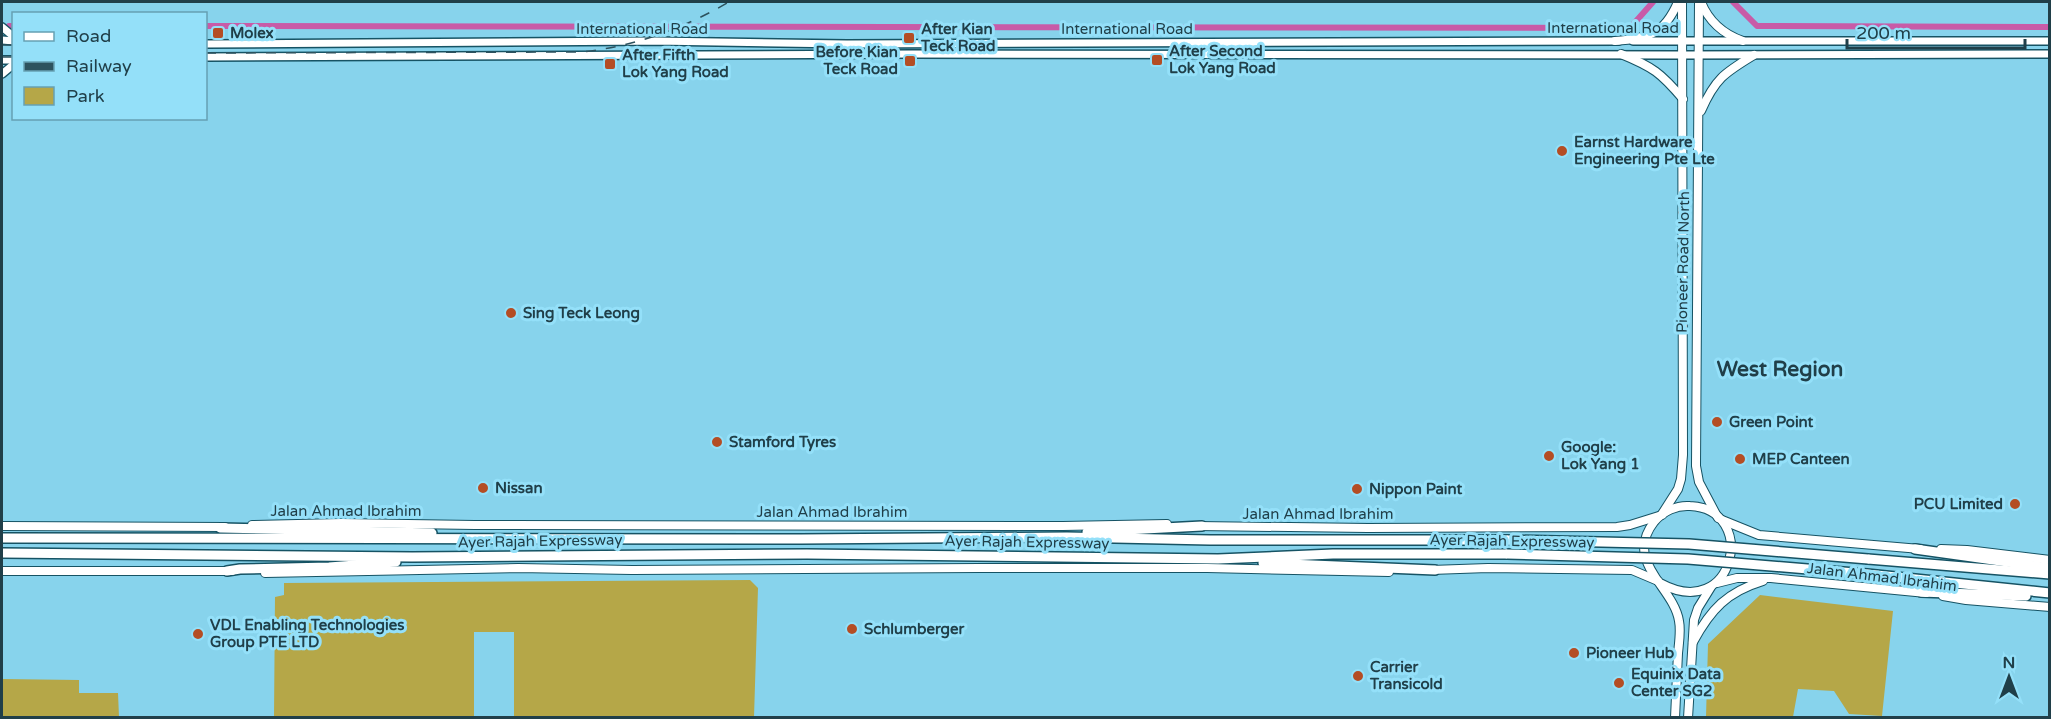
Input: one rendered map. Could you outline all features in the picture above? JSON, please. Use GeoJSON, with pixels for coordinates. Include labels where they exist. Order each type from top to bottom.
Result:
{"type":"FeatureCollection","features":[{"type":"Feature","properties":{"kind":"highway"},"geometry":{"type":"LineString","coordinates":[[1067,537],[1076,533],[1088,532],[1203,526]]}},
{"type":"Feature","properties":{"kind":"highway"},"geometry":{"type":"LineString","coordinates":[[220,528],[430,533],[485,539]]}},
{"type":"Feature","properties":{"kind":"highway","name":"Ayer Rajah Expressway"},"geometry":{"type":"LineString","coordinates":[[2,538],[1067,537],[1210,540],[1508,540],[1689,544],[2049,574]]}},
{"type":"Feature","properties":{"kind":"highway"},"geometry":{"type":"LineString","coordinates":[[1915,549],[2049,568]]}},
{"type":"Feature","properties":{"kind":"highway","name":"Ayer Rajah Expressway"},"geometry":{"type":"LineString","coordinates":[[2,553],[412,557],[807,554],[1218,559],[1333,554],[1507,554],[1688,559],[1867,574],[2049,593]]}},
{"type":"Feature","properties":{"kind":"highway"},"geometry":{"type":"LineString","coordinates":[[227,571],[364,565],[403,561],[412,557]]}},
{"type":"Feature","properties":{"kind":"highway"},"geometry":{"type":"LineString","coordinates":[[1218,559],[1435,570]]}},
{"type":"Feature","properties":{"kind":"highway"},"geometry":{"type":"LineString","coordinates":[[1921,592],[2025,596],[2037,592]]}},
{"type":"Feature","properties":{"kind":"main road"},"geometry":{"type":"LineString","coordinates":[[1615,41],[1641,39],[1654,34],[1680,2]]}},
{"type":"Feature","properties":{"kind":"main road","name":"Pioneer Road North"},"geometry":{"type":"LineString","coordinates":[[1662,514],[1682,479],[1683,455],[1683,99],[1680,2]]}},
{"type":"Feature","properties":{"kind":"main road"},"geometry":{"type":"LineString","coordinates":[[1700,2],[1714,24],[1728,36],[1743,41]]}},
{"type":"Feature","properties":{"kind":"main road","name":"Pioneer Road North"},"geometry":{"type":"LineString","coordinates":[[1700,2],[1695,364],[1696,466],[1699,482],[1719,518]]}},
{"type":"Feature","properties":{"kind":"main road","name":"International Road"},"geometry":{"type":"LineString","coordinates":[[207,44],[655,41],[847,44],[2049,41]]}},
{"type":"Feature","properties":{"kind":"main road","name":"International Road"},"geometry":{"type":"LineString","coordinates":[[207,57],[891,54],[1622,54],[1682,56],[2049,54]]}},
{"type":"Feature","properties":{"kind":"main road"},"geometry":{"type":"LineString","coordinates":[[1622,54],[1663,75],[1683,99]]}},
{"type":"Feature","properties":{"kind":"main road"},"geometry":{"type":"LineString","coordinates":[[1699,116],[1711,90],[1719,79],[1754,55]]}},
{"type":"Feature","properties":{"kind":"main road"},"geometry":{"type":"LineString","coordinates":[[1675,717],[1679,619],[1648,566],[1644,547],[1650,529],[1662,514],[1671,509],[1691,506],[1702,508],[1719,518],[1730,535],[1732,553],[1726,571],[1712,586],[1698,608],[1694,620],[1688,717]]}},
{"type":"Feature","properties":{"kind":"main road","name":"Jalan Ahmad Ibrahim"},"geometry":{"type":"LineString","coordinates":[[3,524],[220,528],[236,525],[341,523],[1063,526],[1148,523],[1334,528],[1612,527],[1630,525],[1662,514]]}},
{"type":"Feature","properties":{"kind":"main road","name":"Jalan Ahmad Ibrahim"},"geometry":{"type":"LineString","coordinates":[[1719,518],[1735,527],[1759,535],[1915,549],[1967,550],[2049,560]]}},
{"type":"Feature","properties":{"kind":"main road"},"geometry":{"type":"LineString","coordinates":[[2,566],[13,571]]}},
{"type":"Feature","properties":{"kind":"main road"},"geometry":{"type":"LineString","coordinates":[[2,571],[338,573],[518,568],[629,570],[1183,568],[1363,573],[1488,568],[1632,570],[1675,591],[1685,593],[1712,586]]}},
{"type":"Feature","properties":{"kind":"main road"},"geometry":{"type":"LineString","coordinates":[[2,576],[13,571]]}},
{"type":"Feature","properties":{"kind":"main road","name":"Jalan Ahmad Ibrahim"},"geometry":{"type":"LineString","coordinates":[[1712,586],[1737,578],[1771,578],[2049,607]]}},
{"type":"Feature","properties":{"kind":"main road"},"geometry":{"type":"LineString","coordinates":[[1691,646],[1704,622],[1726,598],[1738,589],[1771,578]]}},
{"type":"Feature","properties":{"kind":"green space"},"geometry":{"type":"Polygon","coordinates":[[[750,580],[758,588],[754,717],[514,717],[514,632],[474,632],[474,717],[274,717],[275,597],[284,595],[284,583],[750,580]]]}},
{"type":"Feature","properties":{"kind":"green space"},"geometry":{"type":"Polygon","coordinates":[[[1760,595],[1893,611],[1882,716],[1849,714],[1834,691],[1798,689],[1793,717],[1706,717],[1708,644],[1760,595]]]}},
{"type":"Feature","properties":{"kind":"green space"},"geometry":{"type":"Polygon","coordinates":[[[2,679],[79,680],[79,693],[118,693],[119,717],[2,717],[2,679]]]}},
{"type":"Feature","properties":{"kind":"waterway"},"geometry":{"type":"LineString","coordinates":[[207,26],[1630,28],[1653,2]]}},
{"type":"Feature","properties":{"kind":"waterway"},"geometry":{"type":"LineString","coordinates":[[1733,2],[1757,26],[2050,27]]}},
{"type":"Feature","properties":{"kind":"railway"},"geometry":{"type":"LineString","coordinates":[[207,53],[582,52],[640,41],[658,35],[729,2]]}},
{"type":"Feature","properties":{"kind":"railway"},"geometry":{"type":"LineString","coordinates":[[2,45],[12,45]]}},
{"type":"Feature","properties":{"kind":"railway"},"geometry":{"type":"LineString","coordinates":[[2,57],[12,57]]}},
{"type":"Feature","properties":{"kind":"place","name":"Molex"},"geometry":{"type":"Point","coordinates":[218,33]}},
{"type":"Feature","properties":{"kind":"place","name":"After Kian Teck Road"},"geometry":{"type":"Point","coordinates":[909,38]}},
{"type":"Feature","properties":{"kind":"place","name":"After Second Lok Yang Road"},"geometry":{"type":"Point","coordinates":[1157,60]}},
{"type":"Feature","properties":{"kind":"place","name":"Before Kian Teck Road"},"geometry":{"type":"Point","coordinates":[910,61]}},
{"type":"Feature","properties":{"kind":"place","name":"After Fifth Lok Yang Road"},"geometry":{"type":"Point","coordinates":[610,64]}},
{"type":"Feature","properties":{"kind":"place","name":"Earnst Hardware Engineering Pte Lte"},"geometry":{"type":"Point","coordinates":[1562,151]}},
{"type":"Feature","properties":{"kind":"place","name":"Sing Teck Leong"},"geometry":{"type":"Point","coordinates":[511,313]}},
{"type":"Feature","properties":{"kind":"place","name":"Green Point"},"geometry":{"type":"Point","coordinates":[1717,422]}},
{"type":"Feature","properties":{"kind":"place","name":"Stamford Tyres"},"geometry":{"type":"Point","coordinates":[717,442]}},
{"type":"Feature","properties":{"kind":"place","name":"Google: Lok Yang 1"},"geometry":{"type":"Point","coordinates":[1549,456]}},
{"type":"Feature","properties":{"kind":"place","name":"MEP Canteen"},"geometry":{"type":"Point","coordinates":[1740,459]}},
{"type":"Feature","properties":{"kind":"place","name":"Nissan"},"geometry":{"type":"Point","coordinates":[483,488]}},
{"type":"Feature","properties":{"kind":"place","name":"Nippon Paint"},"geometry":{"type":"Point","coordinates":[1357,489]}},
{"type":"Feature","properties":{"kind":"place","name":"PCU Limited"},"geometry":{"type":"Point","coordinates":[2015,504]}},
{"type":"Feature","properties":{"kind":"place","name":"Schlumberger"},"geometry":{"type":"Point","coordinates":[852,629]}},
{"type":"Feature","properties":{"kind":"place","name":"VDL Enabling Technologies Group PTE LTD"},"geometry":{"type":"Point","coordinates":[198,634]}},
{"type":"Feature","properties":{"kind":"place","name":"Pioneer Hub"},"geometry":{"type":"Point","coordinates":[1574,653]}},
{"type":"Feature","properties":{"kind":"place","name":"Carrier Transicold"},"geometry":{"type":"Point","coordinates":[1358,676]}},
{"type":"Feature","properties":{"kind":"place","name":"Equinix Data Center SG2"},"geometry":{"type":"Point","coordinates":[1619,683]}},
{"type":"Feature","properties":{"kind":"district","name":"West Region"},"geometry":{"type":"Point","coordinates":[1780,369]}}]}
